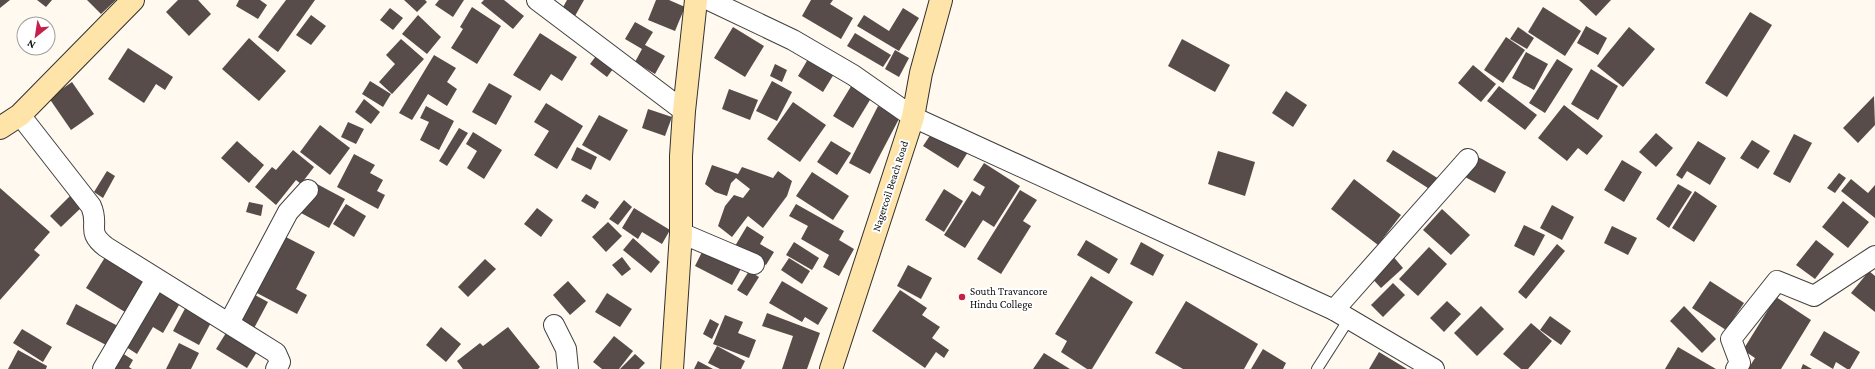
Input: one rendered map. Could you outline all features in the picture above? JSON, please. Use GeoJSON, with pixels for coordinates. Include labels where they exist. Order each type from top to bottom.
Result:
{"type":"FeatureCollection","features":[{"type":"Feature","properties":{"kind":"street"},"geometry":{"type":"LineString","coordinates":[[0,128],[20,115],[134,0]]}},
{"type":"Feature","properties":{"kind":"street"},"geometry":{"type":"LineString","coordinates":[[537,0],[684,111]]}},
{"type":"Feature","properties":{"kind":"street"},"geometry":{"type":"LineString","coordinates":[[672,369],[681,233],[680,156],[696,0]]}},
{"type":"Feature","properties":{"kind":"street"},"geometry":{"type":"LineString","coordinates":[[709,0],[793,40],[853,75],[913,117],[1341,315],[1434,369]]}},
{"type":"Feature","properties":{"kind":"street","name":"Nagercoil Beach Road"},"geometry":{"type":"LineString","coordinates":[[831,369],[913,117],[921,73],[941,0]]}},
{"type":"Feature","properties":{"kind":"street"},"geometry":{"type":"LineString","coordinates":[[20,115],[91,206],[94,213],[94,236],[96,240],[276,353],[280,362],[276,369]]}},
{"type":"Feature","properties":{"kind":"street"},"geometry":{"type":"LineString","coordinates":[[1341,315],[1468,159]]}},
{"type":"Feature","properties":{"kind":"street"},"geometry":{"type":"LineString","coordinates":[[229,323],[288,212],[308,190]]}},
{"type":"Feature","properties":{"kind":"street"},"geometry":{"type":"LineString","coordinates":[[681,233],[754,264]]}},
{"type":"Feature","properties":{"kind":"street"},"geometry":{"type":"LineString","coordinates":[[1736,369],[1740,363],[1731,339],[1778,281],[1814,296],[1875,256]]}},
{"type":"Feature","properties":{"kind":"street"},"geometry":{"type":"LineString","coordinates":[[102,369],[156,279]]}},
{"type":"Feature","properties":{"kind":"street"},"geometry":{"type":"LineString","coordinates":[[554,325],[566,349],[568,369]]}},
{"type":"Feature","properties":{"kind":"lane"},"geometry":{"type":"LineString","coordinates":[[1317,369],[1341,315]]}},
{"type":"Feature","properties":{"kind":"building"},"geometry":{"type":"Polygon","coordinates":[[[0,0],[10,0],[0,8],[0,0]]]}},
{"type":"Feature","properties":{"kind":"building"},"geometry":{"type":"Polygon","coordinates":[[[37,0],[52,0],[46,7],[37,0]]]}},
{"type":"Feature","properties":{"kind":"building"},"geometry":{"type":"Polygon","coordinates":[[[87,0],[116,0],[101,14],[87,0]]]}},
{"type":"Feature","properties":{"kind":"building"},"geometry":{"type":"Polygon","coordinates":[[[178,0],[198,0],[211,14],[189,36],[166,12],[178,0]]]}},
{"type":"Feature","properties":{"kind":"building"},"geometry":{"type":"Polygon","coordinates":[[[239,0],[260,0],[267,5],[258,19],[236,6],[239,0]]]}},
{"type":"Feature","properties":{"kind":"building"},"geometry":{"type":"Polygon","coordinates":[[[286,0],[315,0],[278,52],[258,37],[286,0]]]}},
{"type":"Feature","properties":{"kind":"building"},"geometry":{"type":"Polygon","coordinates":[[[404,0],[425,0],[427,2],[417,12],[404,0]]]}},
{"type":"Feature","properties":{"kind":"building"},"geometry":{"type":"Polygon","coordinates":[[[439,0],[464,0],[453,17],[435,5],[439,0]]]}},
{"type":"Feature","properties":{"kind":"building"},"geometry":{"type":"Polygon","coordinates":[[[484,0],[504,0],[524,16],[513,29],[481,3],[484,0]]]}},
{"type":"Feature","properties":{"kind":"building"},"geometry":{"type":"Polygon","coordinates":[[[567,0],[584,0],[575,16],[562,9],[567,0]]]}},
{"type":"Feature","properties":{"kind":"building"},"geometry":{"type":"Polygon","coordinates":[[[656,0],[669,0],[685,7],[675,31],[648,20],[656,0]]]}},
{"type":"Feature","properties":{"kind":"building"},"geometry":{"type":"Polygon","coordinates":[[[811,0],[833,0],[830,4],[853,18],[841,39],[802,16],[811,0]]]}},
{"type":"Feature","properties":{"kind":"building"},"geometry":{"type":"Polygon","coordinates":[[[1579,0],[1611,0],[1596,16],[1579,0]]]}},
{"type":"Feature","properties":{"kind":"building"},"geometry":{"type":"Polygon","coordinates":[[[472,7],[501,26],[477,64],[451,48],[463,29],[460,27],[472,7]]]}},
{"type":"Feature","properties":{"kind":"building"},"geometry":{"type":"Polygon","coordinates":[[[1543,7],[1581,31],[1565,56],[1528,32],[1543,7]]]}},
{"type":"Feature","properties":{"kind":"building"},"geometry":{"type":"Polygon","coordinates":[[[390,8],[403,18],[393,30],[380,20],[390,8]]]}},
{"type":"Feature","properties":{"kind":"building"},"geometry":{"type":"Polygon","coordinates":[[[903,8],[919,18],[899,51],[857,26],[864,15],[889,31],[903,8]]]}},
{"type":"Feature","properties":{"kind":"building"},"geometry":{"type":"Polygon","coordinates":[[[1750,12],[1772,25],[1727,97],[1705,83],[1750,12]]]}},
{"type":"Feature","properties":{"kind":"building"},"geometry":{"type":"Polygon","coordinates":[[[311,15],[326,26],[311,45],[296,35],[311,15]]]}},
{"type":"Feature","properties":{"kind":"building"},"geometry":{"type":"Polygon","coordinates":[[[418,15],[441,37],[427,54],[402,34],[418,15]]]}},
{"type":"Feature","properties":{"kind":"building"},"geometry":{"type":"Polygon","coordinates":[[[635,22],[653,32],[645,45],[665,56],[655,74],[635,62],[642,49],[625,39],[635,22]]]}},
{"type":"Feature","properties":{"kind":"building"},"geometry":{"type":"Polygon","coordinates":[[[1586,26],[1607,38],[1598,55],[1577,43],[1586,26]]]}},
{"type":"Feature","properties":{"kind":"building"},"geometry":{"type":"Polygon","coordinates":[[[733,27],[764,46],[745,77],[714,58],[733,27]]]}},
{"type":"Feature","properties":{"kind":"building"},"geometry":{"type":"Polygon","coordinates":[[[1518,27],[1534,38],[1527,49],[1510,39],[1518,27]]]}},
{"type":"Feature","properties":{"kind":"building"},"geometry":{"type":"Polygon","coordinates":[[[1629,27],[1655,49],[1623,87],[1597,66],[1629,27]]]}},
{"type":"Feature","properties":{"kind":"building"},"geometry":{"type":"Polygon","coordinates":[[[540,33],[577,57],[562,81],[551,74],[540,91],[513,75],[540,33]]]}},
{"type":"Feature","properties":{"kind":"building"},"geometry":{"type":"Polygon","coordinates":[[[855,33],[891,55],[883,67],[847,46],[855,33]]]}},
{"type":"Feature","properties":{"kind":"building"},"geometry":{"type":"Polygon","coordinates":[[[1506,37],[1525,50],[1503,83],[1484,70],[1506,37]]]}},
{"type":"Feature","properties":{"kind":"building"},"geometry":{"type":"Polygon","coordinates":[[[249,38],[286,71],[259,101],[222,69],[249,38]]]}},
{"type":"Feature","properties":{"kind":"building"},"geometry":{"type":"Polygon","coordinates":[[[401,39],[424,59],[392,94],[379,82],[395,64],[386,55],[401,39]]]}},
{"type":"Feature","properties":{"kind":"building"},"geometry":{"type":"Polygon","coordinates":[[[1182,39],[1230,65],[1215,92],[1168,66],[1182,39]]]}},
{"type":"Feature","properties":{"kind":"building"},"geometry":{"type":"Polygon","coordinates":[[[128,48],[173,77],[165,90],[156,84],[144,103],[108,79],[128,48]]]}},
{"type":"Feature","properties":{"kind":"building"},"geometry":{"type":"Polygon","coordinates":[[[895,50],[909,58],[899,77],[885,69],[895,50]]]}},
{"type":"Feature","properties":{"kind":"building"},"geometry":{"type":"Polygon","coordinates":[[[599,52],[616,65],[607,77],[590,64],[599,52]]]}},
{"type":"Feature","properties":{"kind":"building"},"geometry":{"type":"Polygon","coordinates":[[[1526,52],[1548,64],[1534,90],[1512,78],[1526,52]]]}},
{"type":"Feature","properties":{"kind":"building"},"geometry":{"type":"Polygon","coordinates":[[[811,54],[837,69],[823,92],[798,76],[811,54]]]}},
{"type":"Feature","properties":{"kind":"building"},"geometry":{"type":"Polygon","coordinates":[[[434,55],[456,68],[447,82],[457,89],[447,106],[428,94],[412,120],[399,113],[434,55]]]}},
{"type":"Feature","properties":{"kind":"building"},"geometry":{"type":"Polygon","coordinates":[[[1557,59],[1573,69],[1545,113],[1529,103],[1557,59]]]}},
{"type":"Feature","properties":{"kind":"building"},"geometry":{"type":"Polygon","coordinates":[[[775,64],[787,70],[782,82],[770,76],[775,64]]]}},
{"type":"Feature","properties":{"kind":"building"},"geometry":{"type":"Polygon","coordinates":[[[1473,65],[1496,84],[1481,102],[1458,83],[1473,65]]]}},
{"type":"Feature","properties":{"kind":"building"},"geometry":{"type":"Polygon","coordinates":[[[1591,69],[1618,86],[1598,120],[1571,104],[1591,69]]]}},
{"type":"Feature","properties":{"kind":"building"},"geometry":{"type":"Polygon","coordinates":[[[370,81],[391,94],[383,107],[362,94],[370,81]]]}},
{"type":"Feature","properties":{"kind":"building"},"geometry":{"type":"Polygon","coordinates":[[[772,81],[792,92],[777,121],[756,111],[772,81]]]}},
{"type":"Feature","properties":{"kind":"building"},"geometry":{"type":"Polygon","coordinates":[[[72,82],[94,114],[71,130],[49,98],[72,82]]]}},
{"type":"Feature","properties":{"kind":"building"},"geometry":{"type":"Polygon","coordinates":[[[489,83],[512,96],[496,125],[472,112],[489,83]]]}},
{"type":"Feature","properties":{"kind":"building"},"geometry":{"type":"Polygon","coordinates":[[[853,83],[873,95],[853,128],[833,116],[853,83]]]}},
{"type":"Feature","properties":{"kind":"building"},"geometry":{"type":"Polygon","coordinates":[[[1499,86],[1537,115],[1525,130],[1487,101],[1499,86]]]}},
{"type":"Feature","properties":{"kind":"building"},"geometry":{"type":"Polygon","coordinates":[[[729,89],[758,100],[750,120],[722,109],[729,89]]]}},
{"type":"Feature","properties":{"kind":"building"},"geometry":{"type":"Polygon","coordinates":[[[1286,91],[1307,105],[1293,127],[1272,113],[1286,91]]]}},
{"type":"Feature","properties":{"kind":"building"},"geometry":{"type":"Polygon","coordinates":[[[1874,96],[1875,125],[1858,143],[1843,128],[1874,96]]]}},
{"type":"Feature","properties":{"kind":"building"},"geometry":{"type":"Polygon","coordinates":[[[364,99],[380,112],[371,124],[355,112],[364,99]]]}},
{"type":"Feature","properties":{"kind":"building"},"geometry":{"type":"Polygon","coordinates":[[[793,102],[826,125],[800,162],[767,139],[793,102]]]}},
{"type":"Feature","properties":{"kind":"building"},"geometry":{"type":"Polygon","coordinates":[[[546,103],[583,126],[557,169],[534,155],[549,131],[534,122],[546,103]]]}},
{"type":"Feature","properties":{"kind":"building"},"geometry":{"type":"Polygon","coordinates":[[[1564,105],[1603,136],[1587,155],[1578,148],[1567,161],[1538,138],[1564,105]]]}},
{"type":"Feature","properties":{"kind":"building"},"geometry":{"type":"Polygon","coordinates":[[[426,106],[454,121],[439,150],[420,140],[429,122],[420,118],[426,106]]]}},
{"type":"Feature","properties":{"kind":"building"},"geometry":{"type":"Polygon","coordinates":[[[878,106],[900,117],[870,174],[849,163],[878,106]]]}},
{"type":"Feature","properties":{"kind":"building"},"geometry":{"type":"Polygon","coordinates":[[[648,109],[672,117],[665,136],[642,128],[648,109]]]}},
{"type":"Feature","properties":{"kind":"building"},"geometry":{"type":"Polygon","coordinates":[[[599,115],[628,130],[610,161],[582,145],[599,115]]]}},
{"type":"Feature","properties":{"kind":"building"},"geometry":{"type":"Polygon","coordinates":[[[348,122],[364,129],[356,144],[341,137],[348,122]]]}},
{"type":"Feature","properties":{"kind":"building"},"geometry":{"type":"Polygon","coordinates":[[[320,125],[350,148],[330,175],[300,152],[320,125]]]}},
{"type":"Feature","properties":{"kind":"building"},"geometry":{"type":"Polygon","coordinates":[[[459,128],[468,133],[447,166],[439,161],[459,128]]]}},
{"type":"Feature","properties":{"kind":"building"},"geometry":{"type":"Polygon","coordinates":[[[933,131],[968,152],[958,168],[923,146],[933,131]]]}},
{"type":"Feature","properties":{"kind":"building"},"geometry":{"type":"Polygon","coordinates":[[[473,132],[502,150],[484,179],[467,168],[477,151],[466,144],[473,132]]]}},
{"type":"Feature","properties":{"kind":"building"},"geometry":{"type":"Polygon","coordinates":[[[1656,133],[1673,148],[1656,167],[1639,152],[1656,133]]]}},
{"type":"Feature","properties":{"kind":"building"},"geometry":{"type":"Polygon","coordinates":[[[1794,134],[1812,143],[1790,183],[1773,174],[1794,134]]]}},
{"type":"Feature","properties":{"kind":"building"},"geometry":{"type":"Polygon","coordinates":[[[1752,140],[1770,151],[1758,169],[1740,158],[1752,140]]]}},
{"type":"Feature","properties":{"kind":"building"},"geometry":{"type":"Polygon","coordinates":[[[237,141],[264,165],[249,183],[221,158],[237,141]]]}},
{"type":"Feature","properties":{"kind":"building"},"geometry":{"type":"Polygon","coordinates":[[[831,141],[851,153],[837,175],[817,162],[831,141]]]}},
{"type":"Feature","properties":{"kind":"building"},"geometry":{"type":"Polygon","coordinates":[[[1698,141],[1726,158],[1710,185],[1687,171],[1682,179],[1676,175],[1698,141]]]}},
{"type":"Feature","properties":{"kind":"building"},"geometry":{"type":"Polygon","coordinates":[[[577,147],[597,157],[591,170],[571,160],[577,147]]]}},
{"type":"Feature","properties":{"kind":"building"},"geometry":{"type":"Polygon","coordinates":[[[293,150],[314,167],[301,184],[296,180],[276,205],[255,187],[272,167],[276,170],[293,150]]]}},
{"type":"Feature","properties":{"kind":"building"},"geometry":{"type":"Polygon","coordinates":[[[1393,150],[1439,179],[1431,190],[1386,161],[1393,150]]]}},
{"type":"Feature","properties":{"kind":"building"},"geometry":{"type":"Polygon","coordinates":[[[1218,151],[1255,162],[1245,196],[1208,184],[1218,151]]]}},
{"type":"Feature","properties":{"kind":"building"},"geometry":{"type":"Polygon","coordinates":[[[354,154],[375,165],[370,173],[383,180],[377,191],[385,195],[378,209],[337,187],[354,154]]]}},
{"type":"Feature","properties":{"kind":"building"},"geometry":{"type":"Polygon","coordinates":[[[1476,156],[1506,172],[1495,193],[1465,177],[1476,156]]]}},
{"type":"Feature","properties":{"kind":"building"},"geometry":{"type":"Polygon","coordinates":[[[1622,160],[1642,172],[1624,202],[1604,190],[1622,160]]]}},
{"type":"Feature","properties":{"kind":"building"},"geometry":{"type":"Polygon","coordinates":[[[984,163],[1020,186],[994,227],[983,220],[965,248],[944,235],[972,191],[980,196],[985,187],[973,180],[984,163]]]}},
{"type":"Feature","properties":{"kind":"building"},"geometry":{"type":"Polygon","coordinates":[[[712,165],[738,174],[742,167],[773,178],[778,171],[792,181],[787,196],[763,228],[748,216],[732,237],[718,226],[725,206],[734,195],[743,198],[750,189],[736,178],[731,183],[727,196],[715,192],[705,184],[712,165]]]}},
{"type":"Feature","properties":{"kind":"building"},"geometry":{"type":"Polygon","coordinates":[[[107,171],[115,176],[103,198],[94,192],[107,171]]]}},
{"type":"Feature","properties":{"kind":"building"},"geometry":{"type":"Polygon","coordinates":[[[812,172],[849,196],[833,220],[796,196],[812,172]]]}},
{"type":"Feature","properties":{"kind":"building"},"geometry":{"type":"Polygon","coordinates":[[[1839,173],[1846,178],[1835,193],[1827,188],[1839,173]]]}},
{"type":"Feature","properties":{"kind":"building"},"geometry":{"type":"Polygon","coordinates":[[[1354,179],[1401,215],[1378,245],[1331,209],[1354,179]]]}},
{"type":"Feature","properties":{"kind":"building"},"geometry":{"type":"Polygon","coordinates":[[[1851,179],[1868,193],[1875,185],[1875,218],[1841,191],[1851,179]]]}},
{"type":"Feature","properties":{"kind":"building"},"geometry":{"type":"Polygon","coordinates":[[[317,184],[345,199],[329,228],[301,213],[317,184]]]}},
{"type":"Feature","properties":{"kind":"building"},"geometry":{"type":"Polygon","coordinates":[[[1678,184],[1692,192],[1669,228],[1656,219],[1678,184]]]}},
{"type":"Feature","properties":{"kind":"building"},"geometry":{"type":"Polygon","coordinates":[[[0,188],[50,232],[34,250],[40,255],[0,300],[0,188]]]}},
{"type":"Feature","properties":{"kind":"building"},"geometry":{"type":"Polygon","coordinates":[[[944,189],[963,201],[944,232],[925,220],[944,189]]]}},
{"type":"Feature","properties":{"kind":"building"},"geometry":{"type":"Polygon","coordinates":[[[1020,190],[1037,200],[1023,221],[1031,226],[1001,274],[977,259],[1020,190]]]}},
{"type":"Feature","properties":{"kind":"building"},"geometry":{"type":"Polygon","coordinates":[[[1695,191],[1717,206],[1694,242],[1672,228],[1695,191]]]}},
{"type":"Feature","properties":{"kind":"building"},"geometry":{"type":"Polygon","coordinates":[[[72,194],[83,206],[61,227],[50,216],[72,194]]]}},
{"type":"Feature","properties":{"kind":"building"},"geometry":{"type":"Polygon","coordinates":[[[586,194],[599,202],[595,209],[581,201],[586,194]]]}},
{"type":"Feature","properties":{"kind":"building"},"geometry":{"type":"Polygon","coordinates":[[[624,200],[632,207],[618,225],[609,219],[624,200]]]}},
{"type":"Feature","properties":{"kind":"building"},"geometry":{"type":"Polygon","coordinates":[[[1843,201],[1869,222],[1848,248],[1822,227],[1843,201]]]}},
{"type":"Feature","properties":{"kind":"building"},"geometry":{"type":"Polygon","coordinates":[[[249,202],[263,205],[261,216],[246,212],[249,202]]]}},
{"type":"Feature","properties":{"kind":"building"},"geometry":{"type":"Polygon","coordinates":[[[346,204],[366,216],[354,237],[333,224],[346,204]]]}},
{"type":"Feature","properties":{"kind":"building"},"geometry":{"type":"Polygon","coordinates":[[[796,204],[844,231],[839,240],[854,249],[839,276],[823,267],[829,255],[801,239],[808,226],[789,216],[796,204]]]}},
{"type":"Feature","properties":{"kind":"building"},"geometry":{"type":"Polygon","coordinates":[[[1552,205],[1574,217],[1562,240],[1540,228],[1552,205]]]}},
{"type":"Feature","properties":{"kind":"building"},"geometry":{"type":"Polygon","coordinates":[[[537,208],[553,220],[541,237],[524,224],[537,208]]]}},
{"type":"Feature","properties":{"kind":"building"},"geometry":{"type":"Polygon","coordinates":[[[634,208],[670,230],[662,244],[642,232],[638,239],[622,228],[634,208]]]}},
{"type":"Feature","properties":{"kind":"building"},"geometry":{"type":"Polygon","coordinates":[[[1442,209],[1470,235],[1451,255],[1423,230],[1442,209]]]}},
{"type":"Feature","properties":{"kind":"building"},"geometry":{"type":"Polygon","coordinates":[[[608,222],[622,236],[606,252],[592,237],[608,222]]]}},
{"type":"Feature","properties":{"kind":"building"},"geometry":{"type":"Polygon","coordinates":[[[1524,225],[1545,235],[1534,256],[1514,246],[1524,225]]]}},
{"type":"Feature","properties":{"kind":"building"},"geometry":{"type":"Polygon","coordinates":[[[747,226],[764,237],[760,244],[774,252],[766,265],[735,246],[747,226]]]}},
{"type":"Feature","properties":{"kind":"building"},"geometry":{"type":"Polygon","coordinates":[[[1612,226],[1637,238],[1628,255],[1604,243],[1612,226]]]}},
{"type":"Feature","properties":{"kind":"building"},"geometry":{"type":"Polygon","coordinates":[[[282,235],[315,252],[296,289],[307,295],[297,314],[253,291],[282,235]]]}},
{"type":"Feature","properties":{"kind":"building"},"geometry":{"type":"Polygon","coordinates":[[[633,238],[660,262],[651,273],[623,250],[633,238]]]}},
{"type":"Feature","properties":{"kind":"building"},"geometry":{"type":"Polygon","coordinates":[[[1086,240],[1118,259],[1109,274],[1077,255],[1086,240]]]}},
{"type":"Feature","properties":{"kind":"building"},"geometry":{"type":"Polygon","coordinates":[[[1816,240],[1834,254],[1815,279],[1796,265],[1816,240]]]}},
{"type":"Feature","properties":{"kind":"building"},"geometry":{"type":"Polygon","coordinates":[[[794,242],[819,258],[812,270],[786,255],[794,242]]]}},
{"type":"Feature","properties":{"kind":"building"},"geometry":{"type":"Polygon","coordinates":[[[1141,242],[1164,255],[1153,276],[1130,264],[1141,242]]]}},
{"type":"Feature","properties":{"kind":"building"},"geometry":{"type":"Polygon","coordinates":[[[1557,244],[1565,251],[1526,299],[1518,292],[1557,244]]]}},
{"type":"Feature","properties":{"kind":"building"},"geometry":{"type":"Polygon","coordinates":[[[1429,247],[1447,264],[1418,296],[1399,279],[1429,247]]]}},
{"type":"Feature","properties":{"kind":"building"},"geometry":{"type":"Polygon","coordinates":[[[704,248],[742,267],[732,285],[695,266],[704,248]]]}},
{"type":"Feature","properties":{"kind":"building"},"geometry":{"type":"Polygon","coordinates":[[[107,254],[147,279],[125,312],[86,288],[107,254]]]}},
{"type":"Feature","properties":{"kind":"building"},"geometry":{"type":"Polygon","coordinates":[[[1391,254],[1403,268],[1381,288],[1368,274],[1391,254]]]}},
{"type":"Feature","properties":{"kind":"building"},"geometry":{"type":"Polygon","coordinates":[[[622,257],[631,269],[622,276],[612,265],[622,257]]]}},
{"type":"Feature","properties":{"kind":"building"},"geometry":{"type":"Polygon","coordinates":[[[789,258],[810,271],[802,284],[781,270],[789,258]]]}},
{"type":"Feature","properties":{"kind":"building"},"geometry":{"type":"Polygon","coordinates":[[[485,259],[496,269],[468,297],[458,287],[485,259]]]}},
{"type":"Feature","properties":{"kind":"building"},"geometry":{"type":"Polygon","coordinates":[[[908,265],[932,278],[921,299],[897,286],[908,265]]]}},
{"type":"Feature","properties":{"kind":"building"},"geometry":{"type":"Polygon","coordinates":[[[749,271],[759,277],[747,296],[737,290],[749,271]]]}},
{"type":"Feature","properties":{"kind":"building"},"geometry":{"type":"Polygon","coordinates":[[[1869,271],[1875,276],[1875,312],[1851,293],[1869,271]]]}},
{"type":"Feature","properties":{"kind":"building"},"geometry":{"type":"Polygon","coordinates":[[[1091,276],[1133,302],[1092,369],[1087,369],[1061,352],[1067,341],[1055,334],[1091,276]]]}},
{"type":"Feature","properties":{"kind":"building"},"geometry":{"type":"Polygon","coordinates":[[[568,281],[586,301],[570,315],[553,295],[568,281]]]}},
{"type":"Feature","properties":{"kind":"building"},"geometry":{"type":"Polygon","coordinates":[[[782,281],[828,308],[818,325],[805,317],[802,322],[769,303],[782,281]]]}},
{"type":"Feature","properties":{"kind":"building"},"geometry":{"type":"Polygon","coordinates":[[[1710,281],[1744,303],[1726,330],[1692,308],[1710,281]]]}},
{"type":"Feature","properties":{"kind":"building"},"geometry":{"type":"Polygon","coordinates":[[[1393,283],[1405,295],[1383,317],[1371,305],[1393,283]]]}},
{"type":"Feature","properties":{"kind":"building"},"geometry":{"type":"Polygon","coordinates":[[[160,284],[183,298],[163,333],[153,327],[137,354],[123,345],[160,284]]]}},
{"type":"Feature","properties":{"kind":"building"},"geometry":{"type":"Polygon","coordinates":[[[900,290],[927,308],[922,315],[940,327],[932,338],[949,350],[944,358],[936,352],[925,368],[872,331],[900,290]]]}},
{"type":"Feature","properties":{"kind":"building"},"geometry":{"type":"Polygon","coordinates":[[[251,293],[268,302],[252,332],[235,322],[251,293]]]}},
{"type":"Feature","properties":{"kind":"building"},"geometry":{"type":"Polygon","coordinates":[[[607,293],[632,309],[620,327],[595,312],[607,293]]]}},
{"type":"Feature","properties":{"kind":"building"},"geometry":{"type":"Polygon","coordinates":[[[1776,297],[1811,320],[1781,369],[1748,369],[1755,358],[1743,350],[1776,297]]]}},
{"type":"Feature","properties":{"kind":"building"},"geometry":{"type":"Polygon","coordinates":[[[1186,301],[1258,344],[1244,369],[1183,369],[1155,353],[1186,301]]]}},
{"type":"Feature","properties":{"kind":"building"},"geometry":{"type":"Polygon","coordinates":[[[1447,301],[1461,314],[1444,332],[1430,318],[1447,301]]]}},
{"type":"Feature","properties":{"kind":"building"},"geometry":{"type":"Polygon","coordinates":[[[188,303],[214,317],[199,345],[173,331],[188,303]]]}},
{"type":"Feature","properties":{"kind":"building"},"geometry":{"type":"Polygon","coordinates":[[[76,304],[118,326],[108,346],[66,324],[76,304]]]}},
{"type":"Feature","properties":{"kind":"building"},"geometry":{"type":"Polygon","coordinates":[[[1481,306],[1504,329],[1477,356],[1454,333],[1481,306]]]}},
{"type":"Feature","properties":{"kind":"building"},"geometry":{"type":"Polygon","coordinates":[[[1684,306],[1716,339],[1702,353],[1670,321],[1684,306]]]}},
{"type":"Feature","properties":{"kind":"building"},"geometry":{"type":"Polygon","coordinates":[[[767,313],[820,333],[807,369],[782,369],[793,336],[762,326],[767,313]]]}},
{"type":"Feature","properties":{"kind":"building"},"geometry":{"type":"Polygon","coordinates":[[[725,315],[743,322],[738,333],[756,340],[749,358],[713,344],[725,315]]]}},
{"type":"Feature","properties":{"kind":"building"},"geometry":{"type":"Polygon","coordinates":[[[1550,316],[1571,331],[1561,345],[1540,330],[1550,316]]]}},
{"type":"Feature","properties":{"kind":"building"},"geometry":{"type":"Polygon","coordinates":[[[710,319],[719,324],[712,339],[703,334],[710,319]]]}},
{"type":"Feature","properties":{"kind":"building"},"geometry":{"type":"Polygon","coordinates":[[[1531,323],[1552,341],[1528,369],[1521,369],[1503,354],[1531,323]]]}},
{"type":"Feature","properties":{"kind":"building"},"geometry":{"type":"Polygon","coordinates":[[[441,327],[461,344],[446,362],[426,345],[441,327]]]}},
{"type":"Feature","properties":{"kind":"building"},"geometry":{"type":"Polygon","coordinates":[[[508,327],[540,367],[538,369],[463,369],[457,361],[480,343],[483,346],[508,327]]]}},
{"type":"Feature","properties":{"kind":"building"},"geometry":{"type":"Polygon","coordinates":[[[229,328],[260,347],[247,368],[216,349],[229,328]]]}},
{"type":"Feature","properties":{"kind":"building"},"geometry":{"type":"Polygon","coordinates":[[[22,329],[52,347],[43,362],[13,343],[22,329]]]}},
{"type":"Feature","properties":{"kind":"building"},"geometry":{"type":"Polygon","coordinates":[[[1824,331],[1860,352],[1850,369],[1847,369],[1836,362],[1833,369],[1810,355],[1824,331]]]}},
{"type":"Feature","properties":{"kind":"building"},"geometry":{"type":"Polygon","coordinates":[[[614,336],[633,351],[619,369],[602,369],[593,362],[614,336]]]}},
{"type":"Feature","properties":{"kind":"building"},"geometry":{"type":"Polygon","coordinates":[[[179,343],[199,353],[191,369],[166,369],[179,343]]]}},
{"type":"Feature","properties":{"kind":"building"},"geometry":{"type":"Polygon","coordinates":[[[717,346],[745,361],[741,369],[720,369],[708,363],[717,346]]]}},
{"type":"Feature","properties":{"kind":"building"},"geometry":{"type":"Polygon","coordinates":[[[1678,347],[1716,369],[1665,369],[1678,347]]]}},
{"type":"Feature","properties":{"kind":"building"},"geometry":{"type":"Polygon","coordinates":[[[1263,349],[1286,363],[1283,369],[1251,369],[1263,349]]]}},
{"type":"Feature","properties":{"kind":"building"},"geometry":{"type":"Polygon","coordinates":[[[18,350],[47,366],[46,369],[8,369],[18,350]]]}},
{"type":"Feature","properties":{"kind":"building"},"geometry":{"type":"Polygon","coordinates":[[[119,351],[133,360],[129,367],[132,369],[107,369],[119,351]]]}},
{"type":"Feature","properties":{"kind":"building"},"geometry":{"type":"Polygon","coordinates":[[[1379,352],[1407,369],[1369,369],[1379,352]]]}},
{"type":"Feature","properties":{"kind":"building"},"geometry":{"type":"Polygon","coordinates":[[[1044,353],[1070,369],[1033,369],[1044,353]]]}},
{"type":"Feature","properties":{"kind":"building"},"geometry":{"type":"Polygon","coordinates":[[[635,354],[645,363],[639,369],[620,369],[635,354]]]}},
{"type":"Feature","properties":{"kind":"building"},"geometry":{"type":"Polygon","coordinates":[[[698,361],[713,369],[694,369],[698,361]]]}},
{"type":"Feature","properties":{"kind":"building"},"geometry":{"type":"Polygon","coordinates":[[[1803,364],[1812,369],[1801,369],[1803,364]]]}},
{"type":"Feature","properties":{"kind":"place","name":"South Travancore Hindu College"},"geometry":{"type":"Point","coordinates":[962,297]}}]}
